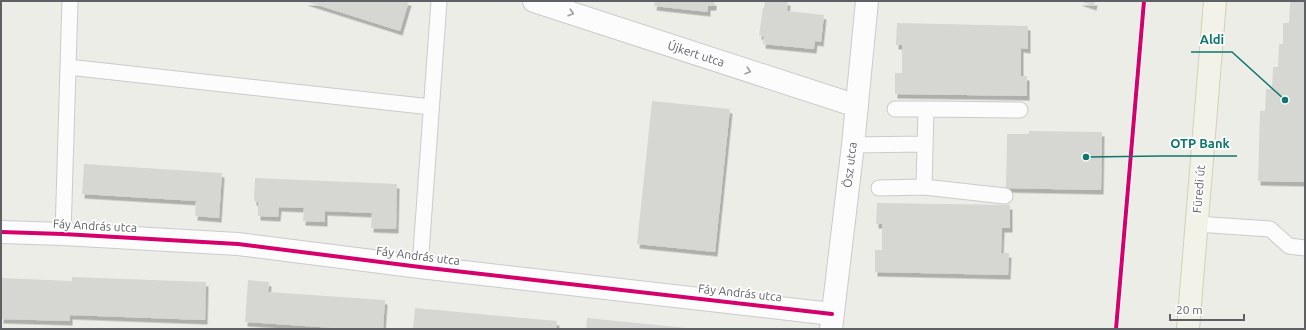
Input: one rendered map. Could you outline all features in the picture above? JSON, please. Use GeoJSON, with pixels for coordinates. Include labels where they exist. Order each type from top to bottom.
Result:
{"type":"FeatureCollection","features":[{"type":"Feature","properties":{"kind":"main road","name":"Füredi út"},"geometry":{"type":"LineString","coordinates":[[1188,329],[1215,1]]}},
{"type":"Feature","properties":{"kind":"street","name":"Újkert utca"},"geometry":{"type":"LineString","coordinates":[[534,1],[857,106]]}},
{"type":"Feature","properties":{"kind":"street","name":"Ösz utca"},"geometry":{"type":"LineString","coordinates":[[832,321],[853,145],[867,1]]}},
{"type":"Feature","properties":{"kind":"street","name":"Fáy András utca"},"geometry":{"type":"LineString","coordinates":[[1,232],[238,244],[832,321]]}},
{"type":"Feature","properties":{"kind":"lane"},"geometry":{"type":"LineString","coordinates":[[63,234],[70,1]]}},
{"type":"Feature","properties":{"kind":"lane"},"geometry":{"type":"LineString","coordinates":[[420,267],[439,1]]}},
{"type":"Feature","properties":{"kind":"lane"},"geometry":{"type":"LineString","coordinates":[[68,67],[432,107]]}},
{"type":"Feature","properties":{"kind":"lane"},"geometry":{"type":"LineString","coordinates":[[895,109],[1020,110]]}},
{"type":"Feature","properties":{"kind":"lane"},"geometry":{"type":"LineString","coordinates":[[924,187],[926,109]]}},
{"type":"Feature","properties":{"kind":"lane"},"geometry":{"type":"LineString","coordinates":[[853,145],[925,144]]}},
{"type":"Feature","properties":{"kind":"lane"},"geometry":{"type":"LineString","coordinates":[[879,188],[924,187],[1005,196]]}},
{"type":"Feature","properties":{"kind":"lane"},"geometry":{"type":"LineString","coordinates":[[1196,224],[1270,229],[1289,246],[1305,248]]}},
{"type":"Feature","properties":{"kind":"building"},"geometry":{"type":"Polygon","coordinates":[[[305,1],[409,1],[400,31],[305,1]]]}},
{"type":"Feature","properties":{"kind":"building"},"geometry":{"type":"Polygon","coordinates":[[[655,1],[714,1],[714,6],[708,6],[708,12],[654,6],[655,1]]]}},
{"type":"Feature","properties":{"kind":"building"},"geometry":{"type":"Polygon","coordinates":[[[765,1],[788,1],[787,11],[824,15],[821,42],[815,41],[814,49],[763,44],[764,36],[759,35],[765,1]]]}},
{"type":"Feature","properties":{"kind":"building"},"geometry":{"type":"Polygon","coordinates":[[[1079,1],[1095,1],[1094,6],[1079,1]]]}},
{"type":"Feature","properties":{"kind":"building"},"geometry":{"type":"Polygon","coordinates":[[[1290,1],[1305,1],[1305,182],[1258,181],[1260,111],[1265,111],[1266,89],[1272,89],[1273,67],[1278,67],[1279,44],[1283,44],[1283,23],[1289,23],[1290,1]]]}},
{"type":"Feature","properties":{"kind":"building"},"geometry":{"type":"Polygon","coordinates":[[[897,23],[1028,26],[1028,49],[1021,48],[1021,76],[1027,76],[1027,96],[895,94],[895,73],[902,73],[902,45],[896,45],[897,23]]]}},
{"type":"Feature","properties":{"kind":"building"},"geometry":{"type":"Polygon","coordinates":[[[652,101],[730,109],[715,252],[637,244],[652,101]]]}},
{"type":"Feature","properties":{"kind":"building"},"geometry":{"type":"Polygon","coordinates":[[[1029,131],[1102,132],[1101,190],[1006,188],[1007,134],[1029,134],[1029,131]]]}},
{"type":"Feature","properties":{"kind":"building"},"geometry":{"type":"Polygon","coordinates":[[[84,164],[222,173],[219,218],[195,216],[196,201],[82,194],[84,164]]]}},
{"type":"Feature","properties":{"kind":"building"},"geometry":{"type":"Polygon","coordinates":[[[255,178],[397,184],[396,229],[371,228],[372,213],[325,211],[325,222],[303,221],[304,208],[279,207],[278,217],[258,216],[258,202],[254,201],[255,178]]]}},
{"type":"Feature","properties":{"kind":"building"},"geometry":{"type":"Polygon","coordinates":[[[877,203],[1010,205],[1010,228],[1002,228],[1001,253],[1009,253],[1008,275],[875,272],[875,250],[882,250],[882,224],[876,224],[877,203]]]}},
{"type":"Feature","properties":{"kind":"building"},"geometry":{"type":"Polygon","coordinates":[[[72,277],[206,282],[205,320],[70,315],[70,321],[1,319],[1,278],[72,281],[72,277]]]}},
{"type":"Feature","properties":{"kind":"building"},"geometry":{"type":"Polygon","coordinates":[[[248,280],[269,282],[268,292],[385,300],[383,329],[349,329],[245,322],[248,280]]]}},
{"type":"Feature","properties":{"kind":"building"},"geometry":{"type":"Polygon","coordinates":[[[415,308],[557,321],[556,329],[413,329],[415,308]]]}},
{"type":"Feature","properties":{"kind":"building"},"geometry":{"type":"Polygon","coordinates":[[[587,318],[687,328],[687,329],[586,329],[587,318]]]}},
{"type":"Feature","properties":{"kind":"cycle path"},"geometry":{"type":"LineString","coordinates":[[1116,329],[1144,1]]}},
{"type":"Feature","properties":{"kind":"cycle path"},"geometry":{"type":"LineString","coordinates":[[1,232],[238,244],[420,267],[832,314]]}},
{"type":"Feature","properties":{"kind":"place","name":"Aldi"},"geometry":{"type":"Point","coordinates":[1285,100]}},
{"type":"Feature","properties":{"kind":"place","name":"OTP Bank"},"geometry":{"type":"Point","coordinates":[1086,157]}}]}
